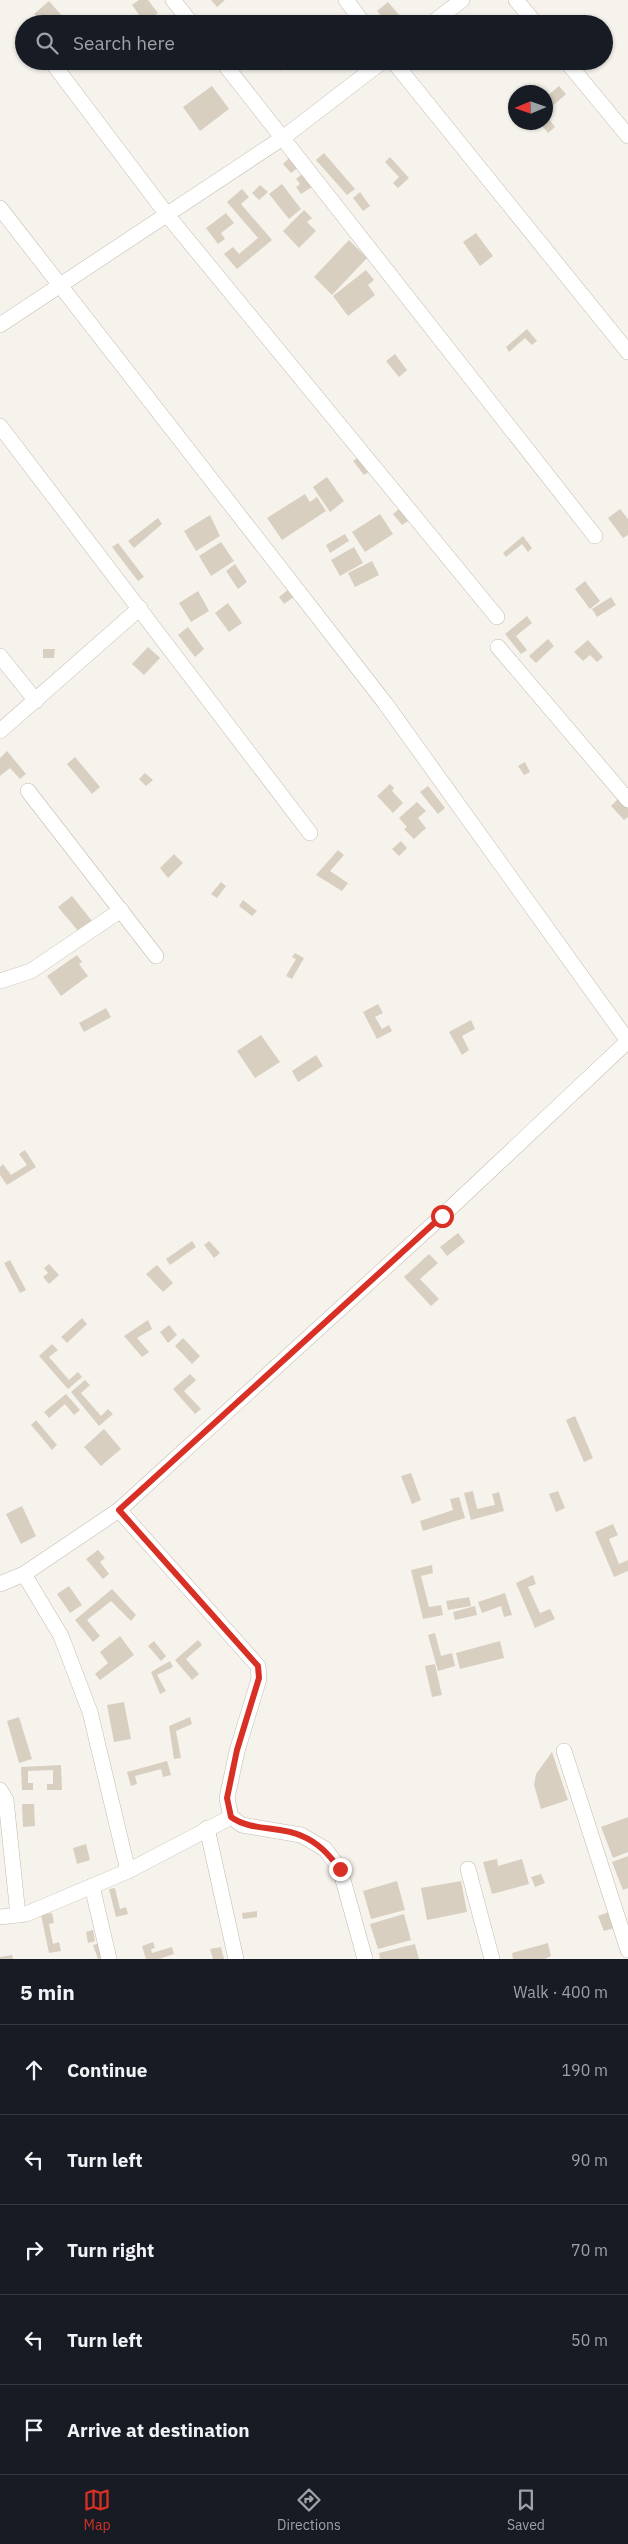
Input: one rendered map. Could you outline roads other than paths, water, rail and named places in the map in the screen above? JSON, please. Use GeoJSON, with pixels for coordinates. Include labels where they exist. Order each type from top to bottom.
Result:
{"type":"FeatureCollection","features":[{"type":"Feature","properties":{"kind":"street"},"geometry":{"type":"LineString","coordinates":[[173,0],[185,15]]}},
{"type":"Feature","properties":{"kind":"street"},"geometry":{"type":"LineString","coordinates":[[346,0],[357,15]]}},
{"type":"Feature","properties":{"kind":"street"},"geometry":{"type":"LineString","coordinates":[[443,15],[462,0]]}},
{"type":"Feature","properties":{"kind":"street"},"geometry":{"type":"LineString","coordinates":[[516,0],[528,15]]}},
{"type":"Feature","properties":{"kind":"street"},"geometry":{"type":"LineString","coordinates":[[58,70],[168,216],[497,617]]}},
{"type":"Feature","properties":{"kind":"street"},"geometry":{"type":"LineString","coordinates":[[229,70],[284,137],[595,536]]}},
{"type":"Feature","properties":{"kind":"street"},"geometry":{"type":"LineString","coordinates":[[0,325],[168,216],[284,137],[371,70]]}},
{"type":"Feature","properties":{"kind":"street"},"geometry":{"type":"LineString","coordinates":[[400,70],[628,352]]}},
{"type":"Feature","properties":{"kind":"street"},"geometry":{"type":"LineString","coordinates":[[573,70],[628,136]]}},
{"type":"Feature","properties":{"kind":"street"},"geometry":{"type":"LineString","coordinates":[[0,208],[385,703],[628,1041],[442,1216],[119,1510],[24,1574],[0,1584]]}},
{"type":"Feature","properties":{"kind":"street"},"geometry":{"type":"LineString","coordinates":[[0,426],[310,833]]}},
{"type":"Feature","properties":{"kind":"street"},"geometry":{"type":"LineString","coordinates":[[0,731],[140,608]]}},
{"type":"Feature","properties":{"kind":"street"},"geometry":{"type":"LineString","coordinates":[[498,647],[628,800]]}},
{"type":"Feature","properties":{"kind":"street"},"geometry":{"type":"LineString","coordinates":[[0,656],[36,701]]}},
{"type":"Feature","properties":{"kind":"street"},"geometry":{"type":"LineString","coordinates":[[28,791],[156,956]]}},
{"type":"Feature","properties":{"kind":"street"},"geometry":{"type":"LineString","coordinates":[[0,981],[31,971],[120,910]]}},
{"type":"Feature","properties":{"kind":"street"},"geometry":{"type":"LineString","coordinates":[[119,1510],[258,1666],[259,1678],[237,1750],[227,1798],[231,1817],[242,1825],[301,1835],[325,1849],[340,1869],[365,1959]]}},
{"type":"Feature","properties":{"kind":"street"},"geometry":{"type":"LineString","coordinates":[[24,1574],[61,1636],[90,1712],[128,1871]]}},
{"type":"Feature","properties":{"kind":"street"},"geometry":{"type":"LineString","coordinates":[[564,1751],[628,1950]]}},
{"type":"Feature","properties":{"kind":"street"},"geometry":{"type":"LineString","coordinates":[[0,1790],[6,1800],[18,1914]]}},
{"type":"Feature","properties":{"kind":"street"},"geometry":{"type":"LineString","coordinates":[[0,1916],[26,1914],[128,1871],[231,1817]]}},
{"type":"Feature","properties":{"kind":"street"},"geometry":{"type":"LineString","coordinates":[[207,1828],[236,1959]]}},
{"type":"Feature","properties":{"kind":"street"},"geometry":{"type":"LineString","coordinates":[[468,1870],[492,1959]]}},
{"type":"Feature","properties":{"kind":"street"},"geometry":{"type":"LineString","coordinates":[[92,1886],[109,1959]]}}]}
